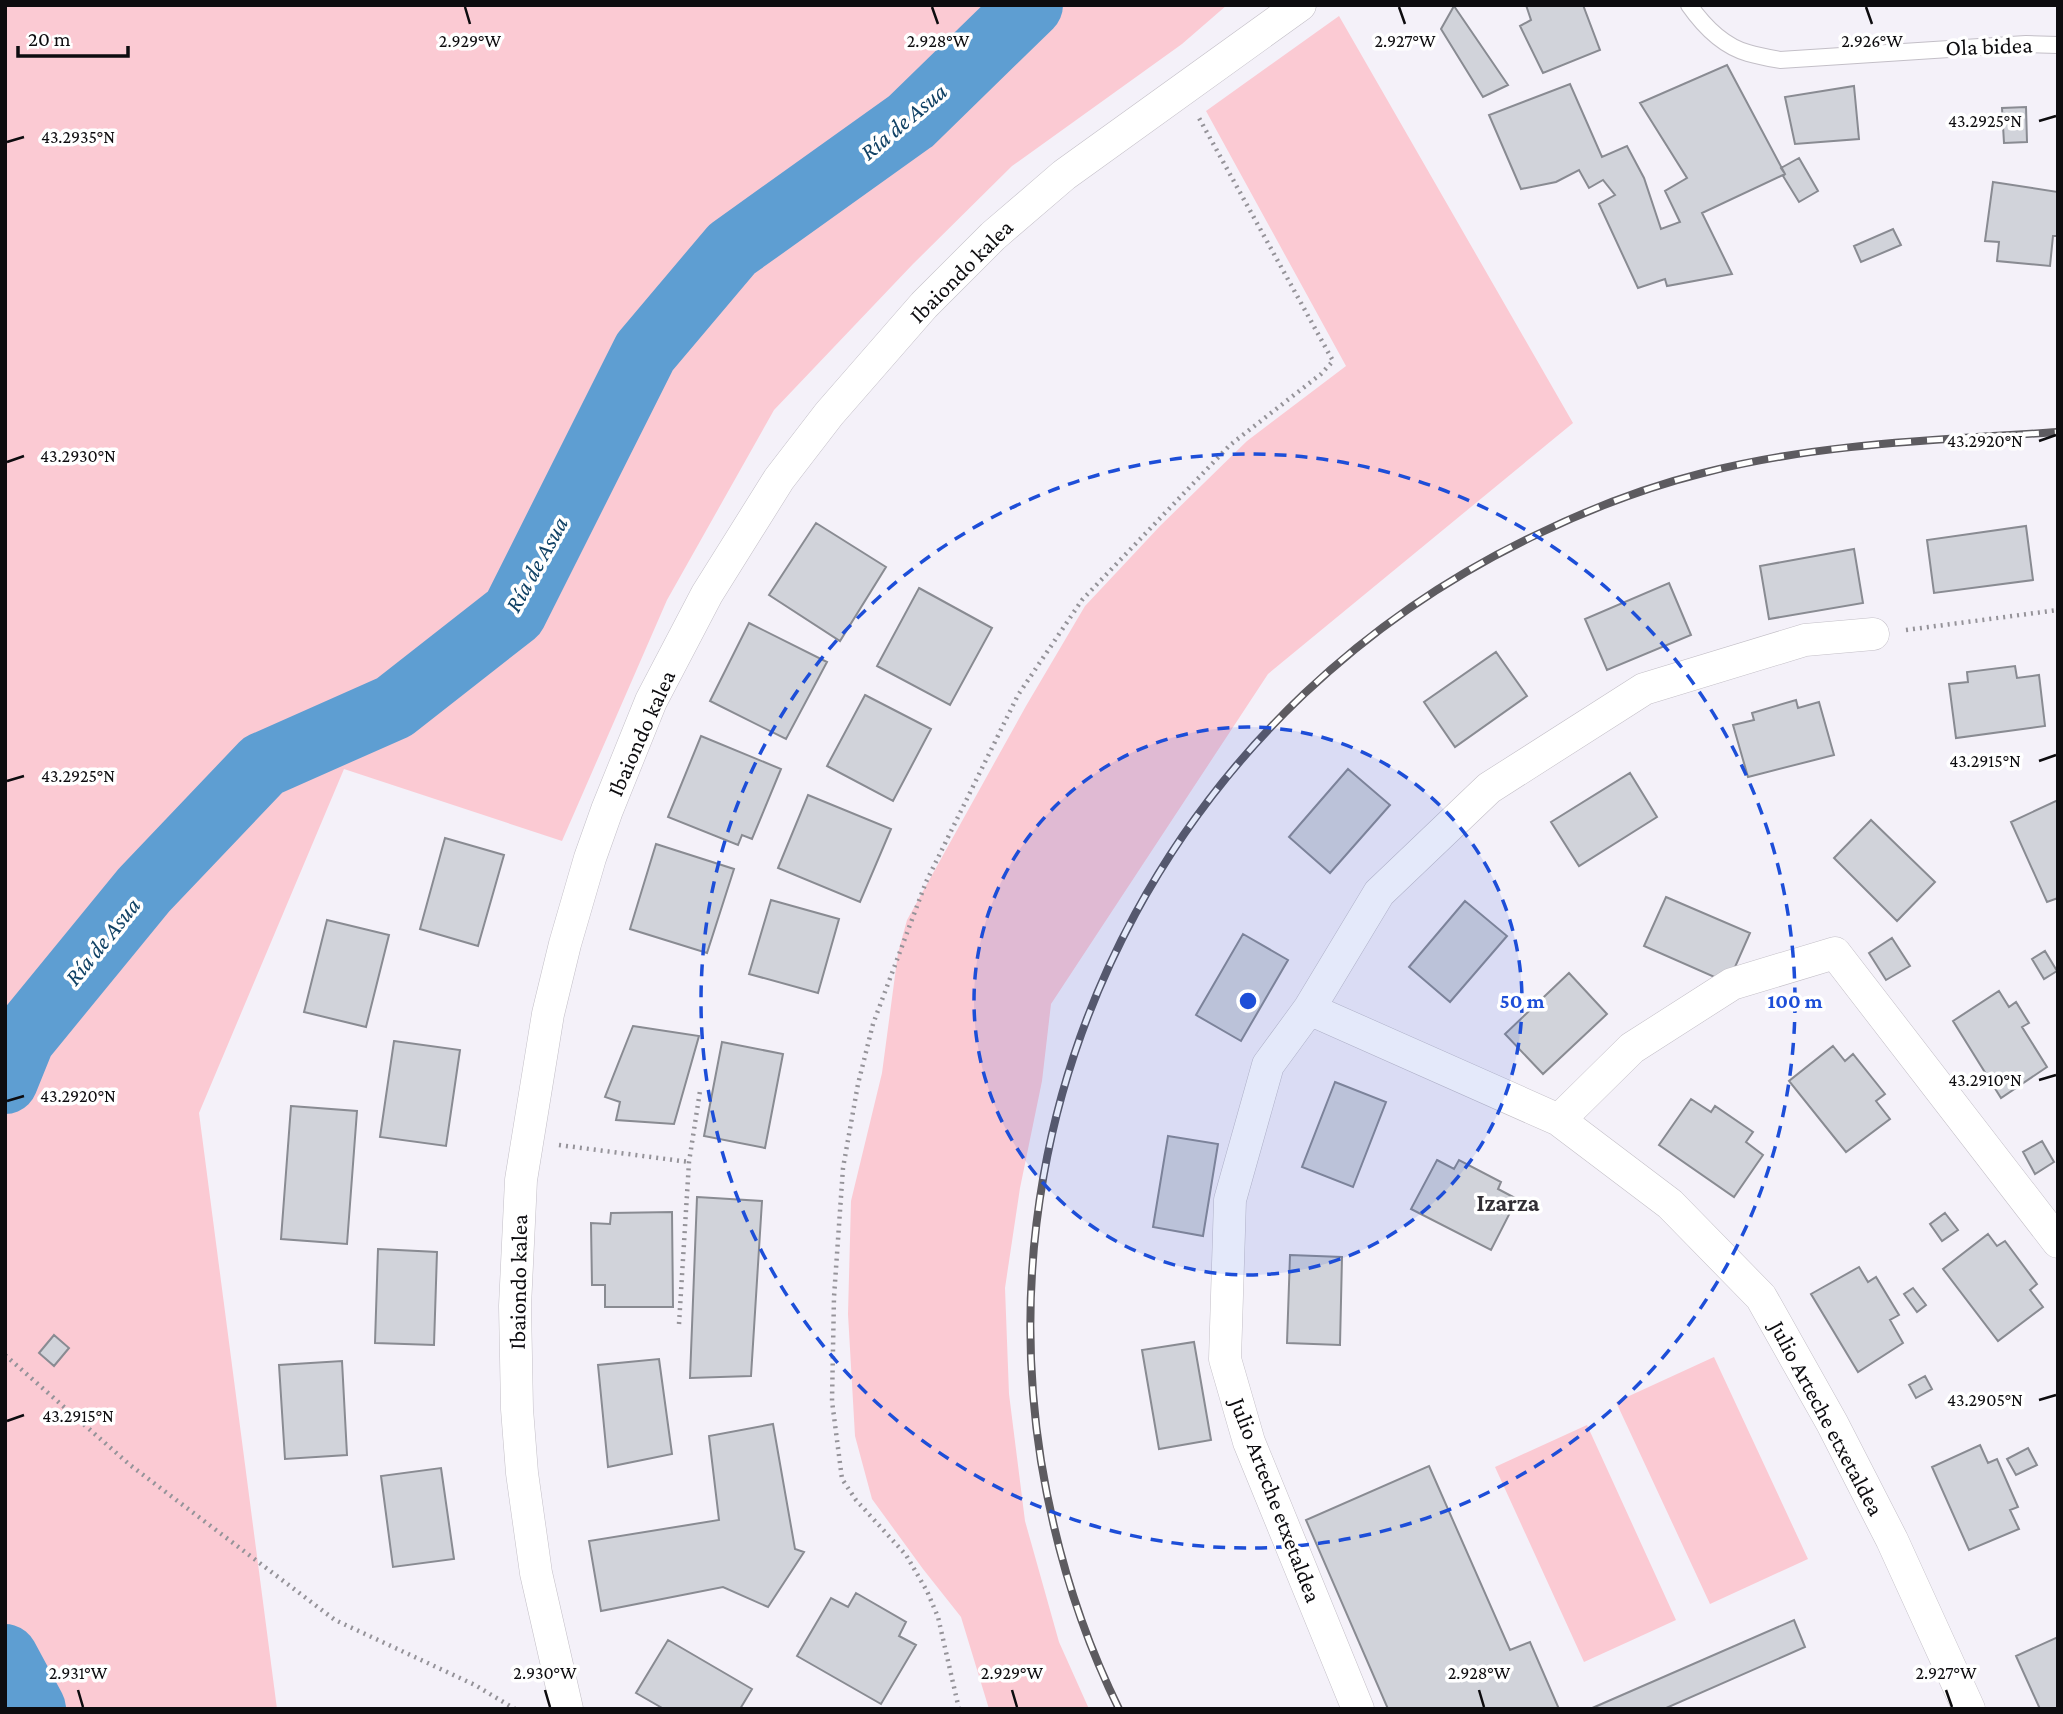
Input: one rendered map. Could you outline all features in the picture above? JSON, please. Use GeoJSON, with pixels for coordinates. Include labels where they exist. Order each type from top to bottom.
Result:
{"type":"FeatureCollection","features":[{"type":"Feature","properties":{"kind":"street","name":"Ibaiondo kalea"},"geometry":{"type":"LineString","coordinates":[[566,1709],[536,1573],[522,1474],[517,1409],[515,1306],[520,1194],[548,1014],[590,858],[651,701],[707,594],[779,480],[829,414],[924,304],[993,236],[1064,175],[1300,5]]}},
{"type":"Feature","properties":{"kind":"street","name":"Julio Arteche etxetaldea"},"geometry":{"type":"LineString","coordinates":[[1358,1709],[1249,1442],[1225,1359],[1230,1200],[1268,1065],[1309,1009],[1379,893],[1489,788],[1644,690],[1805,640],[1873,634]]}},
{"type":"Feature","properties":{"kind":"street"},"geometry":{"type":"LineString","coordinates":[[1559,1120],[1632,1048],[1732,984],[1835,953],[2058,1242]]}},
{"type":"Feature","properties":{"kind":"street","name":"Julio Arteche etxetaldea"},"geometry":{"type":"LineString","coordinates":[[1309,1009],[1559,1120],[1670,1204],[1761,1297],[1832,1423],[1892,1540],[1969,1709]]}},
{"type":"Feature","properties":{"kind":"lane","name":"Ola bidea"},"geometry":{"type":"LineString","coordinates":[[1689,5],[1702,24],[1721,39],[1745,53],[1780,60],[1975,46],[2058,45]]}},
{"type":"Feature","properties":{"kind":"path"},"geometry":{"type":"LineString","coordinates":[[960,1709],[938,1617],[927,1591],[906,1555],[856,1500],[842,1479],[832,1401],[834,1297],[843,1168],[858,1084],[873,1024],[888,981],[926,882],[1018,695],[1082,600],[1230,445],[1321,374],[1333,361],[1183,89]]}},
{"type":"Feature","properties":{"kind":"path"},"geometry":{"type":"LineString","coordinates":[[1873,634],[2058,610]]}},
{"type":"Feature","properties":{"kind":"path"},"geometry":{"type":"LineString","coordinates":[[679,1324],[689,1162],[700,1091]]}},
{"type":"Feature","properties":{"kind":"path"},"geometry":{"type":"LineString","coordinates":[[548,1144],[689,1162]]}},
{"type":"Feature","properties":{"kind":"path"},"geometry":{"type":"LineString","coordinates":[[5,1354],[130,1465],[335,1620],[475,1685],[515,1709]]}},
{"type":"Feature","properties":{"kind":"shaded area"},"geometry":{"type":"Polygon","coordinates":[[[5,5],[1227,5],[1182,44],[1012,166],[913,264],[774,410],[667,600],[562,841],[344,769],[199,1113],[277,1709],[5,1709],[5,5]]]}},
{"type":"Feature","properties":{"kind":"shaded area"},"geometry":{"type":"Polygon","coordinates":[[[1339,16],[1573,423],[1268,674],[1051,1004],[1042,1081],[1020,1188],[1005,1288],[1009,1394],[1025,1521],[1059,1642],[1089,1709],[989,1709],[961,1617],[872,1499],[855,1436],[848,1314],[851,1201],[882,1073],[898,953],[907,920],[1085,606],[1160,526],[1247,441],[1346,366],[1206,111],[1339,16]]]}},
{"type":"Feature","properties":{"kind":"shaded area"},"geometry":{"type":"Polygon","coordinates":[[[1714,1357],[1808,1559],[1710,1604],[1616,1402],[1714,1357]]]}},
{"type":"Feature","properties":{"kind":"shaded area"},"geometry":{"type":"Polygon","coordinates":[[[1587,1425],[1676,1620],[1584,1662],[1495,1467],[1587,1425]]]}},
{"type":"Feature","properties":{"kind":"building"},"geometry":{"type":"Polygon","coordinates":[[[1526,5],[1583,5],[1600,50],[1543,73],[1520,26],[1531,20],[1526,5]]]}},
{"type":"Feature","properties":{"kind":"building"},"geometry":{"type":"Polygon","coordinates":[[[1454,6],[1508,85],[1483,97],[1441,29],[1454,6]]]}},
{"type":"Feature","properties":{"kind":"building"},"geometry":{"type":"Polygon","coordinates":[[[1727,65],[1785,174],[1702,213],[1732,274],[1667,286],[1665,279],[1638,288],[1599,204],[1615,195],[1603,180],[1589,188],[1579,170],[1556,182],[1521,189],[1489,115],[1570,84],[1602,157],[1627,146],[1644,178],[1661,229],[1680,222],[1665,191],[1687,178],[1640,103],[1727,65]]]}},
{"type":"Feature","properties":{"kind":"building"},"geometry":{"type":"Polygon","coordinates":[[[1854,86],[1859,139],[1795,144],[1785,97],[1854,86]]]}},
{"type":"Feature","properties":{"kind":"building"},"geometry":{"type":"Polygon","coordinates":[[[2026,107],[2027,142],[2004,143],[2002,108],[2026,107]]]}},
{"type":"Feature","properties":{"kind":"building"},"geometry":{"type":"Polygon","coordinates":[[[1799,158],[1818,191],[1799,202],[1781,168],[1799,158]]]}},
{"type":"Feature","properties":{"kind":"building"},"geometry":{"type":"Polygon","coordinates":[[[1993,182],[2058,192],[2058,236],[2053,236],[2050,266],[1997,261],[1999,242],[1985,241],[1993,182]]]}},
{"type":"Feature","properties":{"kind":"building"},"geometry":{"type":"Polygon","coordinates":[[[1893,229],[1901,245],[1861,262],[1854,246],[1893,229]]]}},
{"type":"Feature","properties":{"kind":"building"},"geometry":{"type":"Polygon","coordinates":[[[816,523],[886,567],[840,641],[769,595],[816,523]]]}},
{"type":"Feature","properties":{"kind":"building"},"geometry":{"type":"Polygon","coordinates":[[[2026,526],[2033,580],[1934,593],[1927,540],[2026,526]]]}},
{"type":"Feature","properties":{"kind":"building"},"geometry":{"type":"Polygon","coordinates":[[[1854,549],[1863,603],[1769,619],[1760,566],[1854,549]]]}},
{"type":"Feature","properties":{"kind":"building"},"geometry":{"type":"Polygon","coordinates":[[[1669,583],[1691,635],[1607,670],[1585,619],[1669,583]]]}},
{"type":"Feature","properties":{"kind":"building"},"geometry":{"type":"Polygon","coordinates":[[[919,588],[992,628],[950,705],[877,666],[919,588]]]}},
{"type":"Feature","properties":{"kind":"building"},"geometry":{"type":"Polygon","coordinates":[[[749,623],[827,662],[786,739],[710,701],[749,623]]]}},
{"type":"Feature","properties":{"kind":"building"},"geometry":{"type":"Polygon","coordinates":[[[1496,652],[1527,696],[1455,747],[1424,702],[1496,652]]]}},
{"type":"Feature","properties":{"kind":"building"},"geometry":{"type":"Polygon","coordinates":[[[2015,666],[2017,678],[2039,675],[2045,726],[1956,738],[1949,684],[1968,682],[1967,672],[2015,666]]]}},
{"type":"Feature","properties":{"kind":"building"},"geometry":{"type":"Polygon","coordinates":[[[865,695],[931,729],[893,801],[827,766],[865,695]]]}},
{"type":"Feature","properties":{"kind":"building"},"geometry":{"type":"Polygon","coordinates":[[[1796,700],[1798,708],[1819,702],[1834,755],[1748,777],[1733,725],[1754,720],[1752,713],[1796,700]]]}},
{"type":"Feature","properties":{"kind":"building"},"geometry":{"type":"Polygon","coordinates":[[[701,736],[781,769],[752,839],[742,835],[738,845],[668,817],[701,736]]]}},
{"type":"Feature","properties":{"kind":"building"},"geometry":{"type":"Polygon","coordinates":[[[1348,769],[1390,805],[1330,873],[1289,837],[1348,769]]]}},
{"type":"Feature","properties":{"kind":"building"},"geometry":{"type":"Polygon","coordinates":[[[1630,773],[1657,817],[1579,866],[1551,822],[1630,773]]]}},
{"type":"Feature","properties":{"kind":"building"},"geometry":{"type":"Polygon","coordinates":[[[808,795],[891,829],[860,902],[778,868],[808,795]]]}},
{"type":"Feature","properties":{"kind":"building"},"geometry":{"type":"Polygon","coordinates":[[[2058,800],[2058,898],[2047,902],[2011,822],[2058,800]]]}},
{"type":"Feature","properties":{"kind":"building"},"geometry":{"type":"Polygon","coordinates":[[[1871,820],[1935,882],[1897,921],[1834,858],[1871,820]]]}},
{"type":"Feature","properties":{"kind":"building"},"geometry":{"type":"Polygon","coordinates":[[[445,838],[504,855],[478,946],[420,929],[445,838]]]}},
{"type":"Feature","properties":{"kind":"building"},"geometry":{"type":"Polygon","coordinates":[[[656,844],[734,869],[707,953],[630,929],[656,844]]]}},
{"type":"Feature","properties":{"kind":"building"},"geometry":{"type":"Polygon","coordinates":[[[1666,897],[1750,933],[1728,983],[1644,946],[1666,897]]]}},
{"type":"Feature","properties":{"kind":"building"},"geometry":{"type":"Polygon","coordinates":[[[771,900],[839,919],[818,993],[749,974],[771,900]]]}},
{"type":"Feature","properties":{"kind":"building"},"geometry":{"type":"Polygon","coordinates":[[[1465,901],[1507,936],[1450,1002],[1409,967],[1465,901]]]}},
{"type":"Feature","properties":{"kind":"building"},"geometry":{"type":"Polygon","coordinates":[[[327,920],[389,935],[366,1027],[304,1012],[327,920]]]}},
{"type":"Feature","properties":{"kind":"building"},"geometry":{"type":"Polygon","coordinates":[[[1243,934],[1288,960],[1241,1041],[1196,1015],[1243,934]]]}},
{"type":"Feature","properties":{"kind":"building"},"geometry":{"type":"Polygon","coordinates":[[[1892,938],[1910,966],[1886,980],[1869,953],[1892,938]]]}},
{"type":"Feature","properties":{"kind":"building"},"geometry":{"type":"Polygon","coordinates":[[[2045,951],[2057,971],[2044,979],[2032,959],[2045,951]]]}},
{"type":"Feature","properties":{"kind":"building"},"geometry":{"type":"Polygon","coordinates":[[[1569,973],[1607,1014],[1543,1074],[1505,1034],[1569,973]]]}},
{"type":"Feature","properties":{"kind":"building"},"geometry":{"type":"Polygon","coordinates":[[[1999,991],[2009,1007],[2016,1002],[2029,1023],[2022,1027],[2047,1067],[2001,1098],[1953,1021],[1999,991]]]}},
{"type":"Feature","properties":{"kind":"building"},"geometry":{"type":"Polygon","coordinates":[[[633,1026],[699,1036],[674,1124],[616,1120],[620,1102],[605,1097],[633,1026]]]}},
{"type":"Feature","properties":{"kind":"building"},"geometry":{"type":"Polygon","coordinates":[[[394,1041],[460,1050],[446,1146],[380,1137],[394,1041]]]}},
{"type":"Feature","properties":{"kind":"building"},"geometry":{"type":"Polygon","coordinates":[[[722,1042],[783,1054],[765,1148],[704,1136],[722,1042]]]}},
{"type":"Feature","properties":{"kind":"building"},"geometry":{"type":"Polygon","coordinates":[[[1833,1046],[1845,1061],[1853,1054],[1885,1094],[1876,1101],[1890,1119],[1846,1152],[1789,1081],[1833,1046]]]}},
{"type":"Feature","properties":{"kind":"building"},"geometry":{"type":"Polygon","coordinates":[[[1335,1082],[1386,1102],[1353,1187],[1302,1167],[1335,1082]]]}},
{"type":"Feature","properties":{"kind":"building"},"geometry":{"type":"Polygon","coordinates":[[[1691,1099],[1711,1112],[1715,1106],[1753,1132],[1746,1142],[1763,1155],[1734,1197],[1659,1145],[1691,1099]]]}},
{"type":"Feature","properties":{"kind":"building"},"geometry":{"type":"Polygon","coordinates":[[[291,1106],[357,1111],[347,1244],[281,1239],[291,1106]]]}},
{"type":"Feature","properties":{"kind":"building"},"geometry":{"type":"Polygon","coordinates":[[[1168,1136],[1218,1144],[1203,1236],[1153,1227],[1168,1136]]]}},
{"type":"Feature","properties":{"kind":"building"},"geometry":{"type":"Polygon","coordinates":[[[2042,1141],[2054,1162],[2035,1174],[2023,1152],[2042,1141]]]}},
{"type":"Feature","properties":{"kind":"building"},"geometry":{"type":"Polygon","coordinates":[[[1437,1160],[1454,1169],[1459,1160],[1501,1182],[1498,1189],[1517,1199],[1491,1250],[1411,1209],[1437,1160]]]}},
{"type":"Feature","properties":{"kind":"building"},"geometry":{"type":"Polygon","coordinates":[[[697,1197],[762,1201],[751,1376],[690,1378],[697,1197]]]}},
{"type":"Feature","properties":{"kind":"building"},"geometry":{"type":"Polygon","coordinates":[[[672,1212],[673,1307],[605,1307],[605,1285],[592,1285],[591,1223],[610,1224],[611,1213],[672,1212]]]}},
{"type":"Feature","properties":{"kind":"building"},"geometry":{"type":"Polygon","coordinates":[[[1945,1213],[1958,1230],[1942,1241],[1930,1224],[1945,1213]]]}},
{"type":"Feature","properties":{"kind":"building"},"geometry":{"type":"Polygon","coordinates":[[[1988,1234],[1997,1246],[2005,1241],[2037,1284],[2030,1290],[2043,1307],[1998,1341],[1943,1269],[1988,1234]]]}},
{"type":"Feature","properties":{"kind":"building"},"geometry":{"type":"Polygon","coordinates":[[[378,1249],[437,1252],[434,1345],[375,1343],[378,1249]]]}},
{"type":"Feature","properties":{"kind":"building"},"geometry":{"type":"Polygon","coordinates":[[[1290,1255],[1342,1257],[1340,1345],[1287,1343],[1290,1255]]]}},
{"type":"Feature","properties":{"kind":"building"},"geometry":{"type":"Polygon","coordinates":[[[1859,1267],[1868,1282],[1876,1277],[1899,1315],[1890,1320],[1903,1343],[1858,1372],[1811,1294],[1859,1267]]]}},
{"type":"Feature","properties":{"kind":"building"},"geometry":{"type":"Polygon","coordinates":[[[1913,1288],[1926,1305],[1917,1312],[1904,1294],[1913,1288]]]}},
{"type":"Feature","properties":{"kind":"building"},"geometry":{"type":"Polygon","coordinates":[[[54,1335],[69,1348],[54,1366],[39,1353],[54,1335]]]}},
{"type":"Feature","properties":{"kind":"building"},"geometry":{"type":"Polygon","coordinates":[[[1194,1342],[1211,1440],[1159,1449],[1142,1350],[1194,1342]]]}},
{"type":"Feature","properties":{"kind":"building"},"geometry":{"type":"Polygon","coordinates":[[[659,1359],[672,1454],[608,1467],[598,1365],[659,1359]]]}},
{"type":"Feature","properties":{"kind":"building"},"geometry":{"type":"Polygon","coordinates":[[[342,1361],[347,1455],[285,1459],[279,1365],[342,1361]]]}},
{"type":"Feature","properties":{"kind":"building"},"geometry":{"type":"Polygon","coordinates":[[[1925,1376],[1932,1389],[1916,1398],[1909,1385],[1925,1376]]]}},
{"type":"Feature","properties":{"kind":"building"},"geometry":{"type":"Polygon","coordinates":[[[773,1424],[795,1549],[804,1552],[768,1607],[723,1587],[601,1611],[589,1541],[719,1520],[709,1436],[773,1424]]]}},
{"type":"Feature","properties":{"kind":"building"},"geometry":{"type":"Polygon","coordinates":[[[1980,1445],[1988,1463],[1997,1459],[2018,1507],[2010,1510],[2019,1529],[1969,1550],[1932,1467],[1980,1445]]]}},
{"type":"Feature","properties":{"kind":"building"},"geometry":{"type":"Polygon","coordinates":[[[2028,1448],[2037,1465],[2016,1475],[2007,1459],[2028,1448]]]}},
{"type":"Feature","properties":{"kind":"building"},"geometry":{"type":"Polygon","coordinates":[[[1429,1466],[1510,1650],[1530,1642],[1559,1709],[1388,1709],[1306,1520],[1429,1466]]]}},
{"type":"Feature","properties":{"kind":"building"},"geometry":{"type":"Polygon","coordinates":[[[441,1468],[454,1559],[393,1567],[381,1476],[441,1468]]]}},
{"type":"Feature","properties":{"kind":"building"},"geometry":{"type":"Polygon","coordinates":[[[856,1593],[906,1622],[899,1636],[916,1645],[881,1704],[797,1656],[831,1598],[848,1607],[856,1593]]]}},
{"type":"Feature","properties":{"kind":"building"},"geometry":{"type":"Polygon","coordinates":[[[1794,1620],[1805,1647],[1664,1709],[1590,1709],[1794,1620]]]}},
{"type":"Feature","properties":{"kind":"building"},"geometry":{"type":"Polygon","coordinates":[[[2058,1637],[2058,1709],[2040,1709],[2016,1656],[2058,1637]]]}},
{"type":"Feature","properties":{"kind":"building"},"geometry":{"type":"Polygon","coordinates":[[[668,1640],[752,1689],[740,1709],[664,1709],[636,1693],[668,1640]]]}},
{"type":"Feature","properties":{"kind":"waterway","name":"Ría de Asua"},"geometry":{"type":"LineString","coordinates":[[5,1081],[22,1039],[144,890],[263,765],[394,707],[514,613],[645,352],[732,249],[911,121],[1030,5]]}},
{"type":"Feature","properties":{"kind":"waterway","name":"Ría de Asua"},"geometry":{"type":"LineString","coordinates":[[5,1657],[33,1709]]}},
{"type":"Feature","properties":{"kind":"railway"},"geometry":{"type":"LineString","coordinates":[[1119,1709],[1092,1649],[1071,1588],[1041,1461],[1030,1317],[1044,1176],[1079,1041],[1135,914],[1211,797],[1305,693],[1415,605],[1540,533],[1580,515],[1682,479],[1790,455],[1879,444],[2058,432]]}},
{"type":"Feature","properties":{"kind":"district","name":"Izarza"},"geometry":{"type":"Point","coordinates":[1508,1202]}}]}
